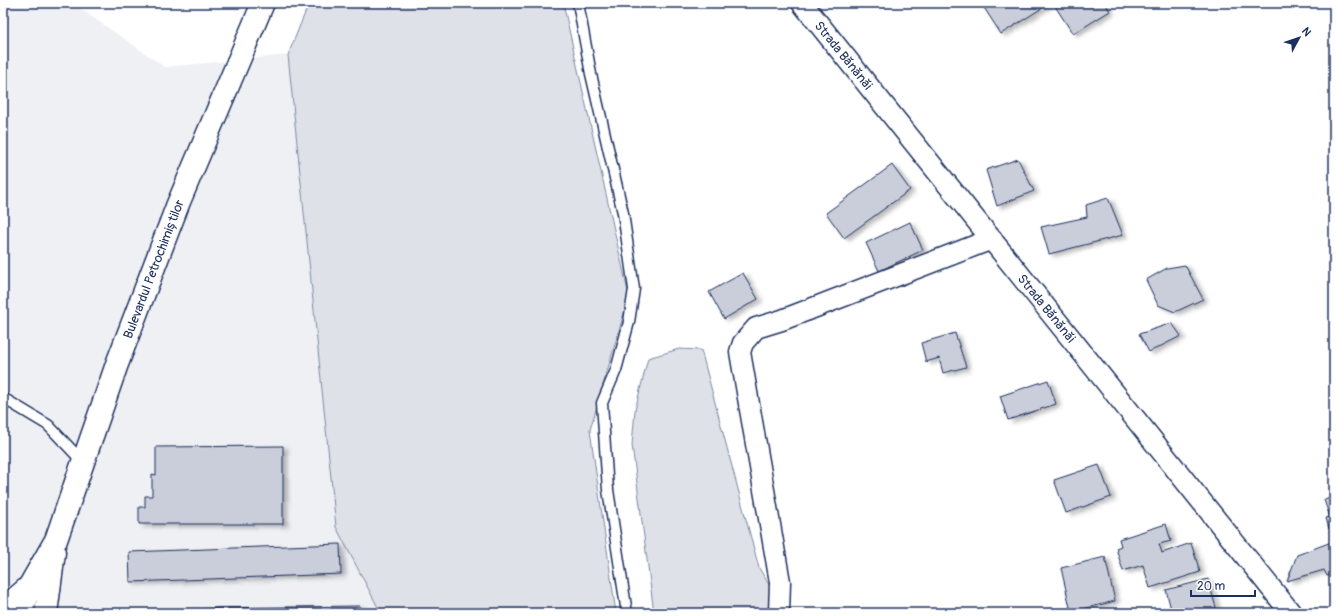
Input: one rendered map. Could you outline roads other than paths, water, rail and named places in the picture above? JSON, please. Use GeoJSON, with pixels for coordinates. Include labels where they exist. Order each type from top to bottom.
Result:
{"type":"FeatureCollection","features":[{"type":"Feature","properties":{"kind":"main road","name":"Bulevardul Petrochimiștilor"},"geometry":{"type":"LineString","coordinates":[[22,613],[29,587],[56,540],[118,364],[178,204],[262,3]]}},
{"type":"Feature","properties":{"kind":"main road","name":"Bulevardul Petrochimiștilor"},"geometry":{"type":"LineString","coordinates":[[46,613],[56,540]]}},
{"type":"Feature","properties":{"kind":"main road"},"geometry":{"type":"LineString","coordinates":[[3,609],[29,587]]}},
{"type":"Feature","properties":{"kind":"street","name":"Strada Bănănăi"},"geometry":{"type":"LineString","coordinates":[[802,3],[1291,613]]}},
{"type":"Feature","properties":{"kind":"street"},"geometry":{"type":"LineString","coordinates":[[779,613],[780,582],[740,352],[743,343],[756,328],[782,320],[992,239]]}},
{"type":"Feature","properties":{"kind":"lane"},"geometry":{"type":"LineString","coordinates":[[578,3],[591,74],[623,213],[634,289],[629,322],[616,370],[602,403],[608,490],[627,613]]}},
{"type":"Feature","properties":{"kind":"lane"},"geometry":{"type":"LineString","coordinates":[[3,398],[48,425],[84,462]]}}]}
